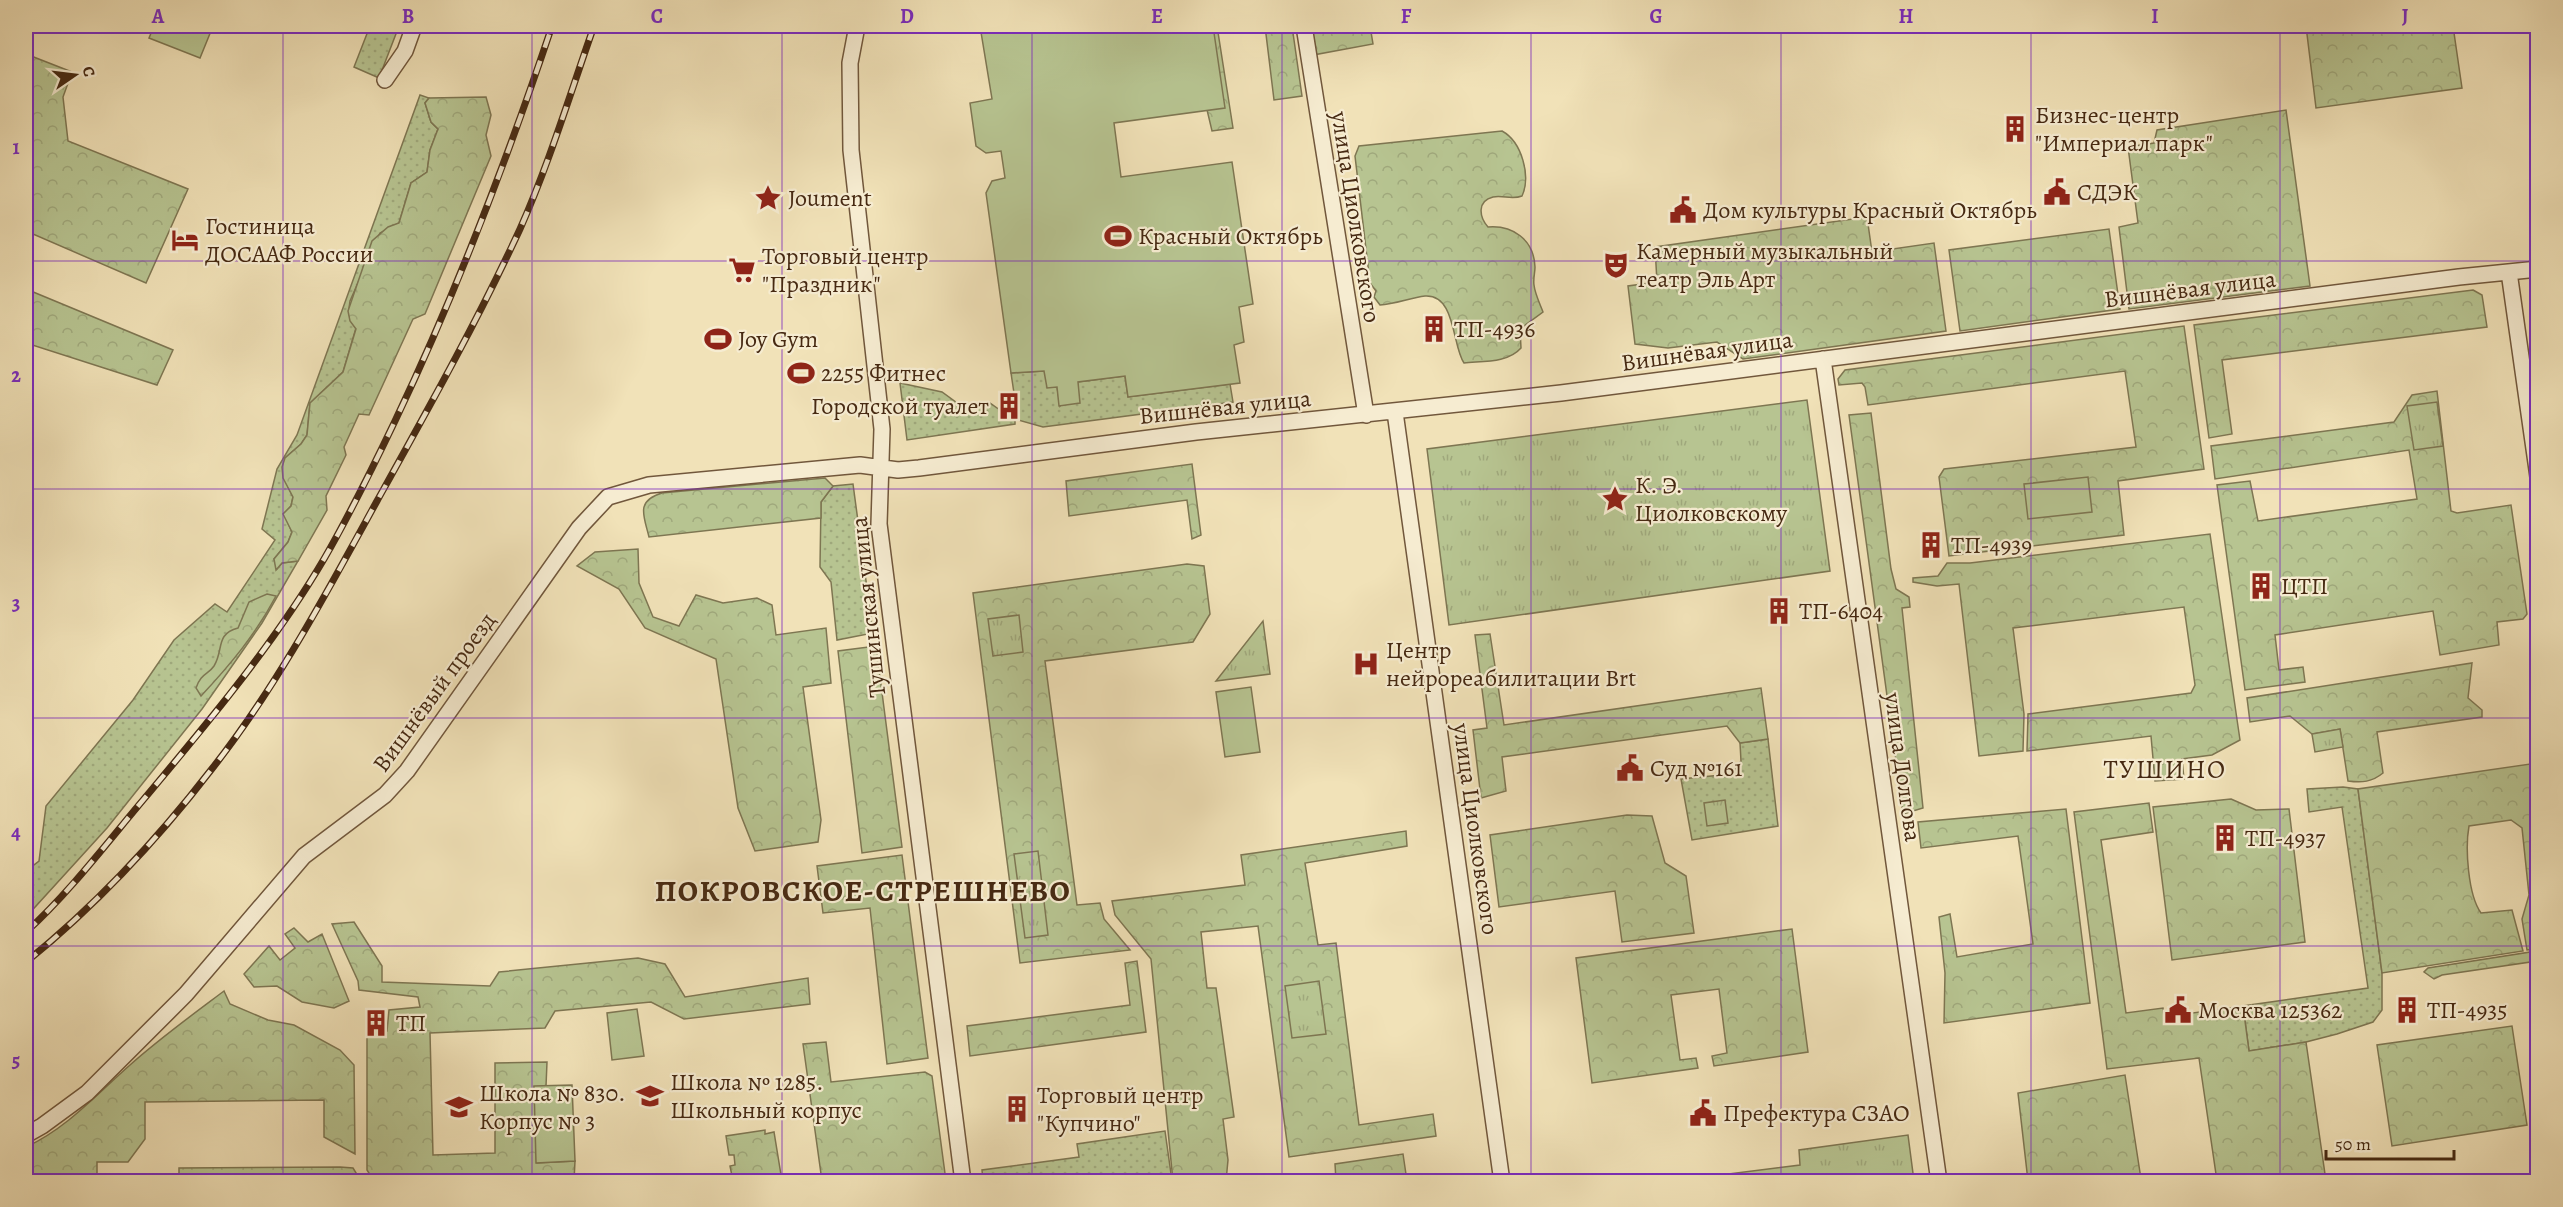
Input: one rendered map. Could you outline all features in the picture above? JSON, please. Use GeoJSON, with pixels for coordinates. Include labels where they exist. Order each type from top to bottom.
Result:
{"type":"FeatureCollection","features":[{"type":"Feature","properties":{"kind":"street"},"geometry":{"type":"LineString","coordinates":[[385,80],[405,51],[414,26]]}},
{"type":"Feature","properties":{"kind":"street","name":"Тушинская улица"},"geometry":{"type":"LineString","coordinates":[[857,26],[850,63],[852,150],[882,429],[883,468],[879,490],[879,524],[963,1182]]}},
{"type":"Feature","properties":{"kind":"street","name":"улица Циолковского"},"geometry":{"type":"LineString","coordinates":[[1304,26],[1366,416]]}},
{"type":"Feature","properties":{"kind":"street","name":"Вишнёвая улица"},"geometry":{"type":"LineString","coordinates":[[883,468],[919,468],[1196,432],[1366,416],[1562,393],[2538,269]]}},
{"type":"Feature","properties":{"kind":"street"},"geometry":{"type":"LineString","coordinates":[[2509,272],[2538,477]]}},
{"type":"Feature","properties":{"kind":"street","name":"улица Долгова"},"geometry":{"type":"LineString","coordinates":[[1823,359],[1939,1182]]}},
{"type":"Feature","properties":{"kind":"street","name":"улица Циолковского"},"geometry":{"type":"LineString","coordinates":[[1395,412],[1502,1182]]}},
{"type":"Feature","properties":{"kind":"street","name":"Вишнёвый проезд"},"geometry":{"type":"LineString","coordinates":[[26,1136],[87,1093],[186,994],[304,856],[385,795],[407,771],[579,528],[608,497],[649,485],[860,465],[883,468]]}},
{"type":"Feature","properties":{"kind":"green space"},"geometry":{"type":"Polygon","coordinates":[[[154,26],[197,26],[211,31],[200,58],[149,38],[154,26]]]}},
{"type":"Feature","properties":{"kind":"green space"},"geometry":{"type":"Polygon","coordinates":[[[370,26],[399,26],[379,78],[354,67],[370,26]]]}},
{"type":"Feature","properties":{"kind":"green space","name":"Красный Октябрь"},"geometry":{"type":"Polygon","coordinates":[[[980,26],[1213,26],[1225,108],[1114,123],[1121,177],[1232,162],[1253,304],[1239,307],[1244,342],[1234,345],[1240,383],[1128,397],[1125,376],[1078,382],[1080,403],[1059,406],[1057,387],[1047,388],[1044,371],[1011,373],[986,193],[992,181],[1005,178],[1001,151],[986,153],[976,146],[970,103],[992,99],[980,26]]]}},
{"type":"Feature","properties":{"kind":"green space"},"geometry":{"type":"Polygon","coordinates":[[[1153,26],[1217,26],[1233,128],[1212,131],[1204,97],[1153,26]]]}},
{"type":"Feature","properties":{"kind":"green space"},"geometry":{"type":"Polygon","coordinates":[[[1265,26],[1292,26],[1302,96],[1274,100],[1265,26]]]}},
{"type":"Feature","properties":{"kind":"green space"},"geometry":{"type":"Polygon","coordinates":[[[1309,26],[1370,26],[1373,44],[1313,55],[1309,26]]]}},
{"type":"Feature","properties":{"kind":"green space"},"geometry":{"type":"Polygon","coordinates":[[[2306,26],[2453,26],[2462,88],[2316,108],[2306,26]]]}},
{"type":"Feature","properties":{"kind":"green space"},"geometry":{"type":"Polygon","coordinates":[[[26,54],[72,72],[63,97],[68,141],[188,189],[146,283],[26,231],[26,54]]]}},
{"type":"Feature","properties":{"kind":"green space"},"geometry":{"type":"Polygon","coordinates":[[[420,95],[429,98],[425,103],[431,122],[438,129],[430,150],[427,172],[411,183],[399,223],[380,233],[350,301],[350,316],[356,328],[343,372],[310,403],[307,435],[301,444],[285,458],[288,487],[293,497],[291,506],[284,514],[292,532],[288,542],[274,559],[277,569],[282,563],[298,561],[262,623],[202,709],[107,828],[26,917],[26,871],[39,861],[46,806],[133,700],[174,640],[215,604],[227,612],[275,540],[262,529],[277,469],[297,435],[420,95]]]}},
{"type":"Feature","properties":{"kind":"green space"},"geometry":{"type":"Polygon","coordinates":[[[486,97],[491,115],[486,135],[491,156],[425,314],[413,319],[369,415],[359,414],[344,447],[346,455],[326,496],[327,510],[298,561],[282,563],[276,570],[274,559],[288,542],[292,532],[283,514],[291,506],[293,497],[283,478],[282,467],[285,458],[301,444],[307,435],[310,403],[343,372],[356,329],[350,321],[348,311],[372,241],[388,227],[399,223],[411,183],[427,172],[430,150],[438,129],[431,122],[425,103],[429,98],[486,97]]]}},
{"type":"Feature","properties":{"kind":"green space"},"geometry":{"type":"Polygon","coordinates":[[[2286,110],[2310,286],[2129,309],[2119,227],[2138,223],[2128,147],[2154,143],[2157,130],[2286,110]]]}},
{"type":"Feature","properties":{"kind":"green space"},"geometry":{"type":"Polygon","coordinates":[[[1502,131],[1515,143],[1523,160],[1525,188],[1522,196],[1488,199],[1482,206],[1481,214],[1488,227],[1513,231],[1531,249],[1534,257],[1536,295],[1543,312],[1520,329],[1521,348],[1516,353],[1502,359],[1464,363],[1452,322],[1442,303],[1435,298],[1425,296],[1380,305],[1374,297],[1376,291],[1370,283],[1355,156],[1359,146],[1502,131]]]}},
{"type":"Feature","properties":{"kind":"green space"},"geometry":{"type":"Polygon","coordinates":[[[1867,217],[1872,252],[1934,243],[1946,331],[1743,359],[1717,342],[1668,348],[1635,344],[1628,286],[1657,282],[1655,247],[1867,217]]]}},
{"type":"Feature","properties":{"kind":"green space"},"geometry":{"type":"Polygon","coordinates":[[[2109,229],[2120,309],[1960,331],[1949,250],[2109,229]]]}},
{"type":"Feature","properties":{"kind":"green space"},"geometry":{"type":"Polygon","coordinates":[[[26,289],[173,350],[157,385],[26,343],[26,289]]]}},
{"type":"Feature","properties":{"kind":"green space"},"geometry":{"type":"Polygon","coordinates":[[[2473,290],[2482,295],[2487,327],[2222,360],[2232,434],[2209,438],[2194,325],[2473,290]]]}},
{"type":"Feature","properties":{"kind":"green space"},"geometry":{"type":"Polygon","coordinates":[[[2184,326],[2204,469],[2118,481],[2124,535],[1949,556],[1939,477],[1944,469],[2136,447],[2125,371],[1868,405],[1865,387],[1862,383],[1839,385],[1838,379],[1845,370],[2184,326]]]}},
{"type":"Feature","properties":{"kind":"green space"},"geometry":{"type":"Polygon","coordinates":[[[1044,371],[1057,387],[1060,406],[1077,382],[1125,376],[1128,397],[1230,384],[1233,402],[1043,427],[1018,420],[1011,373],[1044,371]]]}},
{"type":"Feature","properties":{"kind":"green space"},"geometry":{"type":"Polygon","coordinates":[[[900,383],[942,392],[960,405],[990,403],[1015,421],[1015,424],[907,440],[900,383]]]}},
{"type":"Feature","properties":{"kind":"green space"},"geometry":{"type":"Polygon","coordinates":[[[2437,391],[2451,511],[2457,513],[2511,505],[2527,614],[2523,619],[2497,622],[2499,645],[2440,655],[2433,611],[2275,635],[2279,670],[2303,667],[2305,682],[2245,690],[2217,485],[2250,481],[2258,521],[2417,499],[2409,450],[2215,479],[2211,446],[2394,422],[2412,395],[2437,391]]]}},
{"type":"Feature","properties":{"kind":"green space"},"geometry":{"type":"Polygon","coordinates":[[[1807,400],[1830,571],[1449,625],[1427,449],[1807,400]]]}},
{"type":"Feature","properties":{"kind":"green space"},"geometry":{"type":"Polygon","coordinates":[[[2437,402],[2443,446],[2414,450],[2407,406],[2437,402]]]}},
{"type":"Feature","properties":{"kind":"green space"},"geometry":{"type":"Polygon","coordinates":[[[1871,413],[1891,569],[1896,589],[1909,597],[1910,607],[1902,608],[1923,808],[1903,814],[1849,415],[1871,413]]]}},
{"type":"Feature","properties":{"kind":"green space"},"geometry":{"type":"Polygon","coordinates":[[[1192,464],[1201,535],[1192,539],[1187,500],[1069,516],[1066,481],[1192,464]]]}},
{"type":"Feature","properties":{"kind":"green space"},"geometry":{"type":"Polygon","coordinates":[[[2088,477],[2092,512],[2028,519],[2024,484],[2088,477]]]}},
{"type":"Feature","properties":{"kind":"green space"},"geometry":{"type":"Polygon","coordinates":[[[825,478],[833,486],[821,502],[821,518],[649,537],[644,510],[648,500],[653,496],[662,493],[825,478]]]}},
{"type":"Feature","properties":{"kind":"green space"},"geometry":{"type":"Polygon","coordinates":[[[853,484],[873,633],[837,640],[831,582],[820,567],[821,502],[833,486],[853,484]]]}},
{"type":"Feature","properties":{"kind":"green space"},"geometry":{"type":"Polygon","coordinates":[[[2210,534],[2240,740],[2212,755],[2182,759],[2184,779],[2155,781],[2151,736],[2027,751],[2028,714],[2191,693],[2195,685],[2184,607],[2013,628],[2024,714],[2023,751],[1979,756],[1959,584],[1937,586],[1913,582],[1913,578],[1938,576],[1947,563],[1970,563],[2210,534]]]}},
{"type":"Feature","properties":{"kind":"green space"},"geometry":{"type":"Polygon","coordinates":[[[638,549],[639,583],[653,617],[679,626],[696,595],[723,603],[757,598],[772,605],[776,635],[826,628],[831,683],[803,687],[821,820],[818,842],[755,851],[738,808],[716,659],[645,628],[619,589],[577,566],[595,552],[638,549]]]}},
{"type":"Feature","properties":{"kind":"green space"},"geometry":{"type":"Polygon","coordinates":[[[1187,564],[1204,566],[1210,614],[1193,642],[1045,661],[1077,905],[1100,903],[1104,919],[1130,950],[1020,963],[973,593],[1187,564]]]}},
{"type":"Feature","properties":{"kind":"green space"},"geometry":{"type":"Polygon","coordinates":[[[267,594],[276,596],[260,623],[232,661],[201,696],[196,688],[202,677],[214,666],[223,638],[238,628],[249,602],[267,594]]]}},
{"type":"Feature","properties":{"kind":"green space"},"geometry":{"type":"Polygon","coordinates":[[[1019,615],[1023,652],[993,656],[988,619],[1019,615]]]}},
{"type":"Feature","properties":{"kind":"green space"},"geometry":{"type":"Polygon","coordinates":[[[1263,621],[1270,674],[1216,681],[1263,621]]]}},
{"type":"Feature","properties":{"kind":"green space"},"geometry":{"type":"Polygon","coordinates":[[[1490,634],[1504,725],[1761,688],[1768,739],[1740,743],[1727,726],[1502,757],[1506,791],[1481,798],[1473,730],[1487,728],[1475,635],[1490,634]]]}},
{"type":"Feature","properties":{"kind":"green space"},"geometry":{"type":"Polygon","coordinates":[[[876,646],[902,847],[862,853],[838,651],[876,646]]]}},
{"type":"Feature","properties":{"kind":"green space"},"geometry":{"type":"Polygon","coordinates":[[[2472,663],[2468,698],[2482,710],[2482,717],[2377,732],[2383,773],[2367,781],[2348,781],[2340,729],[2312,734],[2290,716],[2250,722],[2247,698],[2472,663]]]}},
{"type":"Feature","properties":{"kind":"green space"},"geometry":{"type":"Polygon","coordinates":[[[1251,687],[1260,752],[1225,757],[1216,692],[1251,687]]]}},
{"type":"Feature","properties":{"kind":"green space"},"geometry":{"type":"Polygon","coordinates":[[[2340,729],[2343,747],[2315,752],[2312,734],[2340,729]]]}},
{"type":"Feature","properties":{"kind":"green space"},"geometry":{"type":"Polygon","coordinates":[[[1768,739],[1778,826],[1692,840],[1681,779],[1732,774],[1741,761],[1740,743],[1768,739]]]}},
{"type":"Feature","properties":{"kind":"green space"},"geometry":{"type":"Polygon","coordinates":[[[2537,763],[2537,949],[2527,950],[2522,919],[2529,895],[2522,828],[2511,820],[2469,826],[2467,846],[2470,883],[2477,905],[2481,913],[2512,910],[2523,951],[2382,973],[2358,789],[2537,763]]]}},
{"type":"Feature","properties":{"kind":"green space"},"geometry":{"type":"Polygon","coordinates":[[[2343,787],[2358,789],[2382,973],[2382,1010],[2373,1022],[2337,1034],[2306,1042],[2249,1051],[2243,1006],[2368,988],[2342,807],[2309,812],[2307,789],[2343,787]]]}},
{"type":"Feature","properties":{"kind":"green space"},"geometry":{"type":"Polygon","coordinates":[[[2231,799],[2256,810],[2289,809],[2305,942],[2172,960],[2153,807],[2231,799]]]}},
{"type":"Feature","properties":{"kind":"green space"},"geometry":{"type":"Polygon","coordinates":[[[1725,800],[1728,823],[1707,826],[1704,803],[1725,800]]]}},
{"type":"Feature","properties":{"kind":"green space"},"geometry":{"type":"Polygon","coordinates":[[[2149,803],[2153,832],[2101,840],[2126,1013],[2163,1008],[2164,1017],[2243,1006],[2249,1051],[2306,1042],[2326,1181],[2217,1181],[2199,1058],[2107,1069],[2074,812],[2149,803]]]}},
{"type":"Feature","properties":{"kind":"green space"},"geometry":{"type":"Polygon","coordinates":[[[2066,809],[2090,1003],[1944,1023],[1945,973],[1939,917],[1950,914],[1957,957],[2033,944],[2018,836],[1921,848],[1918,822],[2066,809]]]}},
{"type":"Feature","properties":{"kind":"green space"},"geometry":{"type":"Polygon","coordinates":[[[1627,815],[1652,816],[1665,863],[1686,876],[1694,933],[1622,942],[1615,891],[1499,907],[1490,835],[1627,815]]]}},
{"type":"Feature","properties":{"kind":"green space"},"geometry":{"type":"Polygon","coordinates":[[[1406,831],[1407,846],[1305,863],[1318,945],[1336,943],[1359,1125],[1433,1114],[1436,1136],[1289,1157],[1258,926],[1201,932],[1207,988],[1216,988],[1234,1117],[1223,1119],[1228,1160],[1226,1181],[1173,1181],[1151,959],[1115,915],[1112,901],[1245,885],[1241,855],[1406,831]]]}},
{"type":"Feature","properties":{"kind":"green space"},"geometry":{"type":"Polygon","coordinates":[[[1038,851],[1048,935],[1025,938],[1014,854],[1038,851]]]}},
{"type":"Feature","properties":{"kind":"green space"},"geometry":{"type":"Polygon","coordinates":[[[902,855],[928,1058],[887,1064],[870,908],[823,913],[817,866],[902,855]]]}},
{"type":"Feature","properties":{"kind":"green space"},"geometry":{"type":"Polygon","coordinates":[[[354,922],[382,966],[382,982],[490,986],[499,972],[638,958],[665,964],[685,997],[808,978],[810,1004],[684,1019],[651,1002],[555,1011],[545,1028],[430,1033],[433,1155],[495,1153],[495,1063],[547,1062],[546,1086],[534,1087],[537,1163],[575,1161],[574,1181],[374,1181],[367,1170],[367,1031],[387,1031],[389,1010],[420,1007],[418,997],[359,990],[358,981],[332,924],[354,922]]]}},
{"type":"Feature","properties":{"kind":"green space"},"geometry":{"type":"Polygon","coordinates":[[[294,928],[308,942],[322,934],[349,1001],[334,1008],[302,1002],[277,986],[254,987],[244,974],[269,946],[280,960],[295,948],[285,934],[294,928]]]}},
{"type":"Feature","properties":{"kind":"green space"},"geometry":{"type":"Polygon","coordinates":[[[1792,929],[1808,1052],[1714,1066],[1712,1056],[1727,1053],[1719,989],[1671,995],[1680,1060],[1696,1058],[1698,1068],[1592,1083],[1576,958],[1792,929]]]}},
{"type":"Feature","properties":{"kind":"green space"},"geometry":{"type":"Polygon","coordinates":[[[2537,951],[2537,961],[2442,975],[2434,979],[2424,972],[2428,968],[2537,951]]]}},
{"type":"Feature","properties":{"kind":"green space"},"geometry":{"type":"Polygon","coordinates":[[[1137,961],[1146,1032],[970,1056],[967,1026],[1130,1005],[1125,963],[1137,961]]]}},
{"type":"Feature","properties":{"kind":"green space"},"geometry":{"type":"Polygon","coordinates":[[[1319,981],[1326,1034],[1292,1038],[1285,986],[1319,981]]]}},
{"type":"Feature","properties":{"kind":"green space"},"geometry":{"type":"Polygon","coordinates":[[[224,991],[230,1004],[268,1020],[294,1025],[340,1050],[354,1065],[355,1154],[324,1137],[324,1100],[145,1102],[145,1139],[128,1162],[97,1162],[97,1181],[26,1181],[26,1147],[68,1121],[152,1046],[224,991]]]}},
{"type":"Feature","properties":{"kind":"green space"},"geometry":{"type":"Polygon","coordinates":[[[637,1009],[644,1056],[612,1060],[607,1013],[637,1009]]]}},
{"type":"Feature","properties":{"kind":"green space"},"geometry":{"type":"Polygon","coordinates":[[[2512,1026],[2527,1125],[2392,1146],[2377,1045],[2512,1026]]]}},
{"type":"Feature","properties":{"kind":"green space"},"geometry":{"type":"Polygon","coordinates":[[[826,1042],[831,1082],[925,1072],[932,1076],[946,1181],[822,1181],[803,1044],[826,1042]]]}},
{"type":"Feature","properties":{"kind":"green space"},"geometry":{"type":"Polygon","coordinates":[[[2125,1075],[2141,1179],[2121,1182],[2028,1181],[2018,1093],[2125,1075]]]}},
{"type":"Feature","properties":{"kind":"green space"},"geometry":{"type":"Polygon","coordinates":[[[572,1085],[575,1161],[536,1163],[534,1086],[572,1085]]]}},
{"type":"Feature","properties":{"kind":"green space"},"geometry":{"type":"Polygon","coordinates":[[[765,1130],[765,1134],[774,1132],[782,1181],[733,1181],[730,1166],[735,1165],[734,1155],[729,1155],[726,1136],[765,1130]]]}},
{"type":"Feature","properties":{"kind":"green space"},"geometry":{"type":"Polygon","coordinates":[[[1165,1131],[1172,1181],[983,1181],[982,1170],[1079,1157],[1077,1144],[1165,1131]]]}},
{"type":"Feature","properties":{"kind":"green space"},"geometry":{"type":"Polygon","coordinates":[[[1908,1135],[1914,1181],[1673,1181],[1800,1165],[1799,1150],[1908,1135]]]}},
{"type":"Feature","properties":{"kind":"green space"},"geometry":{"type":"Polygon","coordinates":[[[1403,1154],[1407,1181],[1336,1181],[1335,1164],[1403,1154]]]}},
{"type":"Feature","properties":{"kind":"green space"},"geometry":{"type":"Polygon","coordinates":[[[179,1168],[353,1168],[361,1181],[179,1181],[179,1168]]]}},
{"type":"Feature","properties":{"kind":"railway"},"geometry":{"type":"LineString","coordinates":[[26,932],[59,900],[219,709],[264,650],[324,559],[378,456],[460,275],[499,176],[552,26]]}},
{"type":"Feature","properties":{"kind":"railway"},"geometry":{"type":"LineString","coordinates":[[26,962],[100,896],[169,822],[235,739],[300,639],[433,400],[504,264],[559,129],[594,26]]}},
{"type":"Feature","properties":{"kind":"place","name":"Бизнес-центр \"Империал парк\""},"geometry":{"type":"Point","coordinates":[2015,129]}},
{"type":"Feature","properties":{"kind":"place","name":"СДЭК"},"geometry":{"type":"Point","coordinates":[2057,192]}},
{"type":"Feature","properties":{"kind":"place","name":"Joument"},"geometry":{"type":"Point","coordinates":[768,198]}},
{"type":"Feature","properties":{"kind":"place","name":"Дом культуры Красный Октябрь"},"geometry":{"type":"Point","coordinates":[1683,210]}},
{"type":"Feature","properties":{"kind":"place","name":"Красный Октябрь"},"geometry":{"type":"Point","coordinates":[1118,236]}},
{"type":"Feature","properties":{"kind":"place","name":"Гостиница ДОСААФ России"},"geometry":{"type":"Point","coordinates":[185,240]}},
{"type":"Feature","properties":{"kind":"place","name":"Камерный музыкальный театр Эль Арт"},"geometry":{"type":"Point","coordinates":[1616,265]}},
{"type":"Feature","properties":{"kind":"place","name":"Торговый центр \"Праздник\""},"geometry":{"type":"Point","coordinates":[742,270]}},
{"type":"Feature","properties":{"kind":"place","name":"ТП-4936"},"geometry":{"type":"Point","coordinates":[1434,329]}},
{"type":"Feature","properties":{"kind":"place","name":"Joy Gym"},"geometry":{"type":"Point","coordinates":[718,339]}},
{"type":"Feature","properties":{"kind":"place","name":"2255 Фитнес"},"geometry":{"type":"Point","coordinates":[801,373]}},
{"type":"Feature","properties":{"kind":"place","name":"Городской туалет"},"geometry":{"type":"Point","coordinates":[1009,406]}},
{"type":"Feature","properties":{"kind":"place","name":"К. Э. Циолковскому"},"geometry":{"type":"Point","coordinates":[1615,499]}},
{"type":"Feature","properties":{"kind":"place","name":"ТП-4939"},"geometry":{"type":"Point","coordinates":[1931,545]}},
{"type":"Feature","properties":{"kind":"place","name":"ЦТП"},"geometry":{"type":"Point","coordinates":[2261,586]}},
{"type":"Feature","properties":{"kind":"place","name":"ТП-6404"},"geometry":{"type":"Point","coordinates":[1779,611]}},
{"type":"Feature","properties":{"kind":"place","name":"Центр нейрореабилитации Brt"},"geometry":{"type":"Point","coordinates":[1366,664]}},
{"type":"Feature","properties":{"kind":"place","name":"Суд №161"},"geometry":{"type":"Point","coordinates":[1630,768]}},
{"type":"Feature","properties":{"kind":"place","name":"ТП-4937"},"geometry":{"type":"Point","coordinates":[2225,838]}},
{"type":"Feature","properties":{"kind":"place","name":"Москва 125362"},"geometry":{"type":"Point","coordinates":[2178,1010]}},
{"type":"Feature","properties":{"kind":"place","name":"ТП-4935"},"geometry":{"type":"Point","coordinates":[2407,1010]}},
{"type":"Feature","properties":{"kind":"place","name":"ТП"},"geometry":{"type":"Point","coordinates":[376,1023]}},
{"type":"Feature","properties":{"kind":"place","name":"Школа № 1285. Школьный корпус"},"geometry":{"type":"Point","coordinates":[650,1096]}},
{"type":"Feature","properties":{"kind":"place","name":"Школа № 830. Корпус № 3"},"geometry":{"type":"Point","coordinates":[459,1107]}},
{"type":"Feature","properties":{"kind":"place","name":"Торговый центр \"Купчино\""},"geometry":{"type":"Point","coordinates":[1017,1109]}},
{"type":"Feature","properties":{"kind":"place","name":"Префектура СЗАО"},"geometry":{"type":"Point","coordinates":[1703,1113]}},
{"type":"Feature","properties":{"kind":"district","name":"ТУШИНО"},"geometry":{"type":"Point","coordinates":[2165,769]}},
{"type":"Feature","properties":{"kind":"district","name":"ПОКРОВСКОЕ-СТРЕШНЕВО"},"geometry":{"type":"Point","coordinates":[863,891]}}]}
